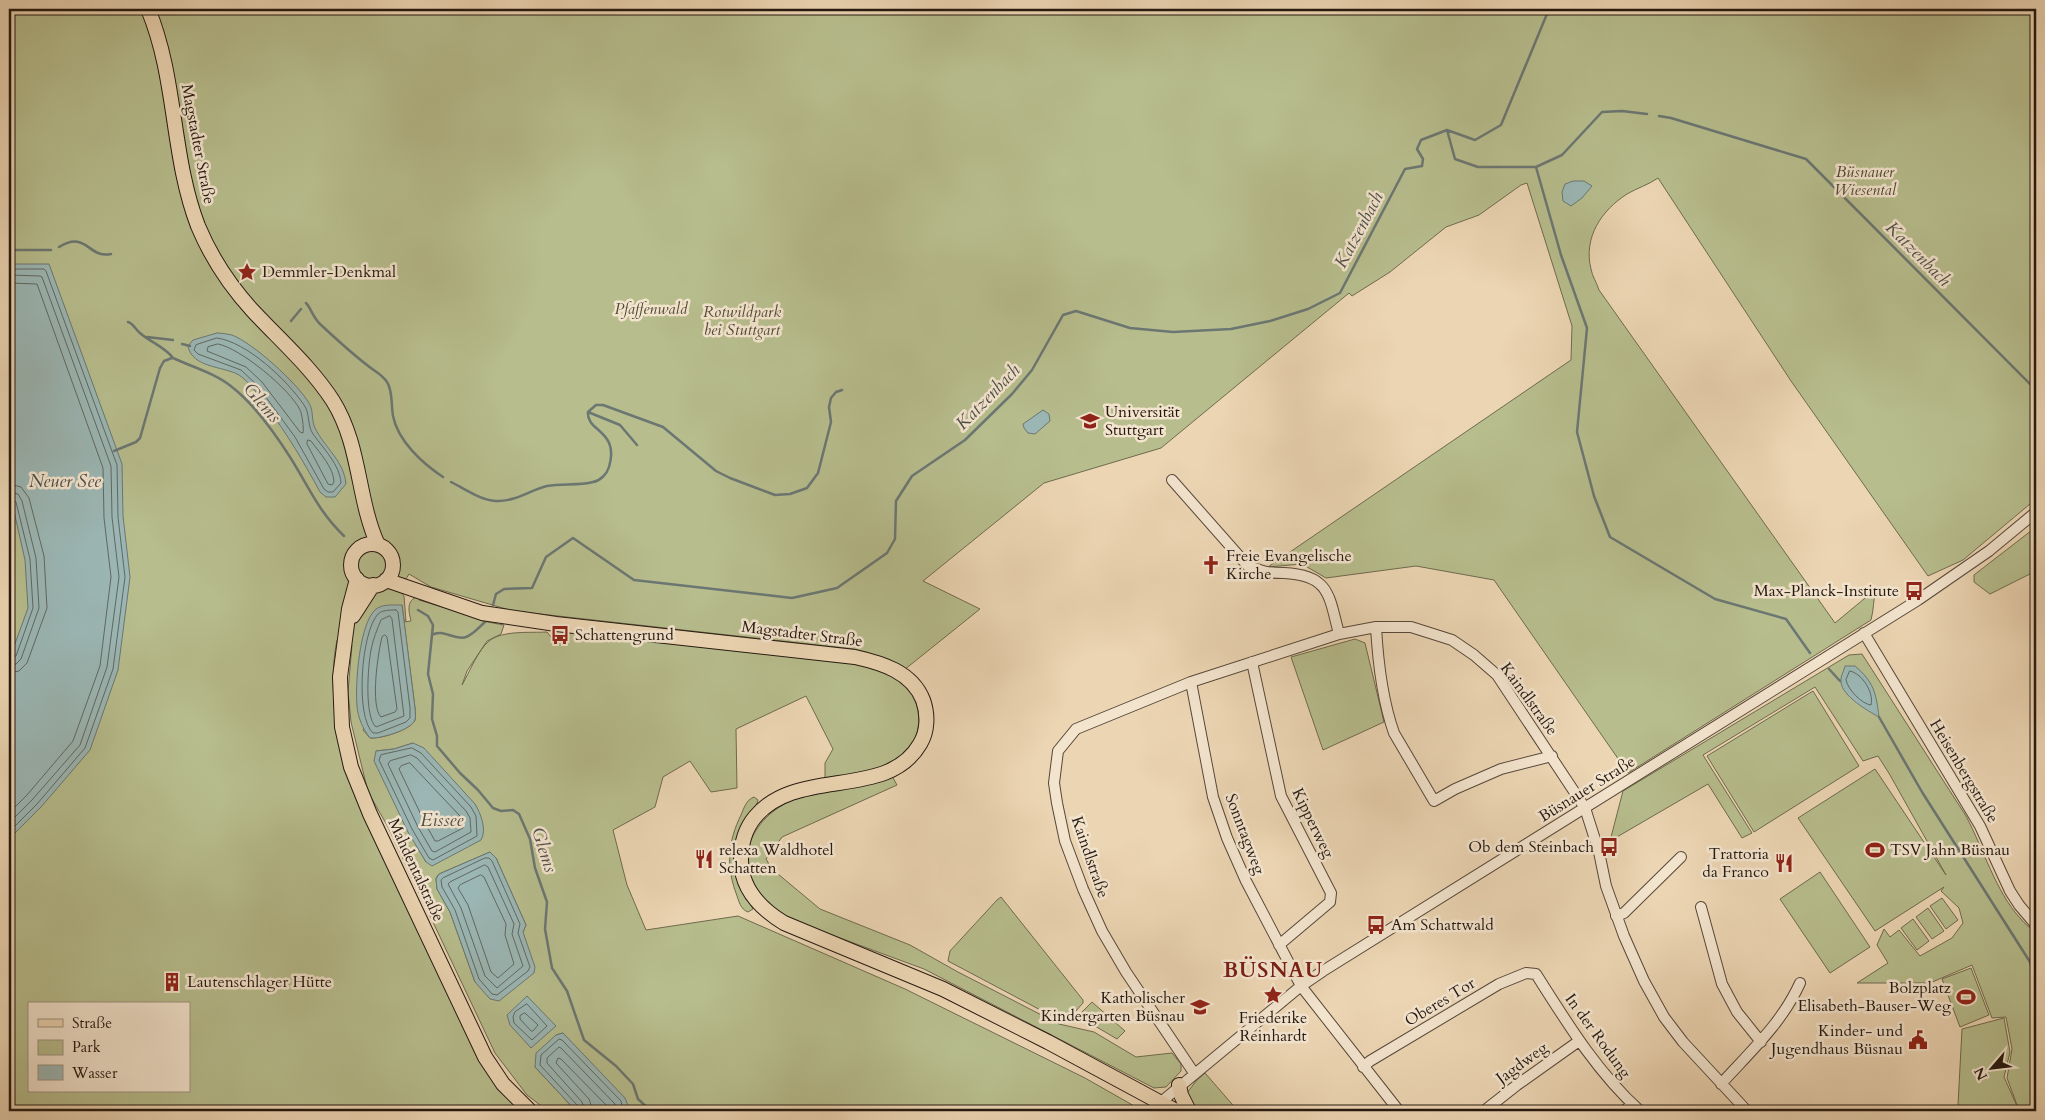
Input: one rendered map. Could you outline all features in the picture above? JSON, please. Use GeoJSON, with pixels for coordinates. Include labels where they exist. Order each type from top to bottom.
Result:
{"type":"FeatureCollection","features":[{"type":"Feature","properties":{"kind":"main road","name":"Magstadter Straße"},"geometry":{"type":"LineString","coordinates":[[148,9],[168,80],[188,195],[205,240],[222,271],[240,296],[300,359],[333,402],[352,443],[372,529],[378,545]]}},
{"type":"Feature","properties":{"kind":"main road","name":"Magstadter Straße"},"geometry":{"type":"LineString","coordinates":[[360,476],[362,547]]}},
{"type":"Feature","properties":{"kind":"main road"},"geometry":{"type":"LineString","coordinates":[[378,545],[389,552],[393,566],[386,580],[367,585],[358,579],[353,572],[352,561],[354,555],[362,547],[378,545]]}},
{"type":"Feature","properties":{"kind":"main road","name":"Magstadter Straße"},"geometry":{"type":"LineString","coordinates":[[393,566],[413,588]]}},
{"type":"Feature","properties":{"kind":"main road","name":"Mahdentalstraße"},"geometry":{"type":"LineString","coordinates":[[358,579],[343,645],[339,693],[342,727],[357,784],[485,1057],[503,1084],[530,1111]]}},
{"type":"Feature","properties":{"kind":"main road","name":"Magstadter Straße"},"geometry":{"type":"LineString","coordinates":[[386,580],[487,614],[556,624],[855,657],[896,670],[915,685],[922,699],[926,731],[919,746],[905,762],[885,773],[796,791],[778,798],[763,809],[747,830],[741,851],[743,876],[750,891],[764,908],[784,923],[943,989],[1176,1111]]}},
{"type":"Feature","properties":{"kind":"main road","name":"Mahdentalstraße"},"geometry":{"type":"LineString","coordinates":[[349,620],[372,585]]}},
{"type":"Feature","properties":{"kind":"main road"},"geometry":{"type":"LineString","coordinates":[[1179,1085],[1181,1095],[1189,1111]]}},
{"type":"Feature","properties":{"kind":"street"},"geometry":{"type":"LineString","coordinates":[[1172,480],[1247,565],[1260,572],[1299,574],[1314,579],[1319,583],[1330,600],[1339,634]]}},
{"type":"Feature","properties":{"kind":"street","name":"Büsnauer Straße"},"geometry":{"type":"LineString","coordinates":[[1160,1102],[1301,986],[1968,567],[2036,512]]}},
{"type":"Feature","properties":{"kind":"street"},"geometry":{"type":"LineString","coordinates":[[1376,627],[1377,660],[1394,733],[1434,801],[1455,789],[1501,769],[1552,756]]}},
{"type":"Feature","properties":{"kind":"street","name":"Kaindlstraße"},"geometry":{"type":"LineString","coordinates":[[1194,1073],[1126,972],[1102,932],[1083,889],[1066,841],[1054,783],[1058,751],[1076,729],[1191,682],[1339,634],[1376,627],[1412,627],[1452,640],[1474,655],[1497,675],[1585,808]]}},
{"type":"Feature","properties":{"kind":"street","name":"Heisenbergstraße"},"geometry":{"type":"LineString","coordinates":[[1864,633],[1980,826],[2010,891],[2036,925]]}},
{"type":"Feature","properties":{"kind":"street","name":"Kipperweg"},"geometry":{"type":"LineString","coordinates":[[1252,662],[1281,796],[1331,893],[1330,902],[1279,945]]}},
{"type":"Feature","properties":{"kind":"street","name":"Sonntagweg"},"geometry":{"type":"LineString","coordinates":[[1191,682],[1214,797],[1227,838],[1246,881],[1301,986]]}},
{"type":"Feature","properties":{"kind":"street"},"geometry":{"type":"LineString","coordinates":[[1585,808],[1616,916],[1644,981],[1664,1017],[1682,1042],[1743,1105],[1746,1111]]}},
{"type":"Feature","properties":{"kind":"street"},"geometry":{"type":"LineString","coordinates":[[1616,916],[1624,913],[1681,857]]}},
{"type":"Feature","properties":{"kind":"street"},"geometry":{"type":"LineString","coordinates":[[1701,907],[1722,984],[1737,1012],[1761,1042]]}},
{"type":"Feature","properties":{"kind":"street","name":"Oberes Tor"},"geometry":{"type":"LineString","coordinates":[[1363,1067],[1499,984],[1526,973],[1536,974]]}},
{"type":"Feature","properties":{"kind":"street","name":"In der Rodung"},"geometry":{"type":"LineString","coordinates":[[1536,974],[1579,1040],[1628,1108],[1640,1111]]}},
{"type":"Feature","properties":{"kind":"street"},"geometry":{"type":"LineString","coordinates":[[1721,1084],[1761,1042],[1791,1004],[1800,983]]}},
{"type":"Feature","properties":{"kind":"street"},"geometry":{"type":"LineString","coordinates":[[1301,986],[1399,1111]]}},
{"type":"Feature","properties":{"kind":"street","name":"Jagdweg"},"geometry":{"type":"LineString","coordinates":[[1484,1111],[1579,1040]]}},
{"type":"Feature","properties":{"kind":"green space","name":"Rotwildpark bei Stuttgart"},"geometry":{"type":"Polygon","coordinates":[[[9,9],[2036,9],[2036,499],[1963,560],[1928,576],[1791,381],[1658,178],[1627,194],[1618,201],[1603,216],[1592,235],[1589,257],[1599,290],[1835,623],[1876,589],[1871,620],[1628,773],[1494,580],[1416,566],[1326,578],[1302,564],[1268,567],[1571,360],[1572,326],[1527,183],[1521,185],[1479,215],[1446,227],[1390,272],[1352,296],[1349,293],[1161,448],[1044,483],[923,581],[980,609],[904,670],[866,652],[853,649],[513,611],[431,587],[409,574],[399,590],[404,596],[406,621],[404,620],[402,605],[363,730],[370,738],[395,733],[408,727],[415,720],[404,622],[411,621],[409,604],[416,597],[423,600],[419,600],[482,619],[482,621],[504,625],[501,634],[495,637],[517,633],[547,632],[550,636],[554,637],[555,634],[565,635],[574,630],[855,662],[884,671],[900,680],[915,700],[919,723],[910,747],[901,757],[884,767],[855,775],[825,778],[825,763],[833,749],[806,696],[736,729],[737,788],[711,792],[690,761],[663,777],[655,807],[613,830],[627,885],[646,930],[738,916],[905,989],[1085,1078],[1143,1111],[626,1111],[629,1108],[563,1033],[556,1035],[535,1067],[576,1111],[548,1111],[527,1095],[495,1053],[388,827],[368,792],[351,722],[348,692],[352,645],[337,640],[333,684],[335,713],[342,757],[489,1073],[504,1095],[521,1111],[9,1111],[9,9]],[[481,650],[467,671],[462,685],[481,650]],[[413,743],[394,749],[376,751],[398,808],[426,862],[413,743]],[[490,852],[439,874],[436,878],[437,889],[450,912],[475,982],[523,932],[526,925],[496,858],[490,852]]]}},
{"type":"Feature","properties":{"kind":"green space"},"geometry":{"type":"Polygon","coordinates":[[[2036,527],[2036,571],[1990,594],[1974,582],[1974,575],[2036,527]]]}},
{"type":"Feature","properties":{"kind":"green space"},"geometry":{"type":"Polygon","coordinates":[[[1355,639],[1365,643],[1384,722],[1323,750],[1291,657],[1355,639]]]}},
{"type":"Feature","properties":{"kind":"green space"},"geometry":{"type":"Polygon","coordinates":[[[1862,654],[1966,816],[2004,896],[2020,918],[2036,934],[2036,1111],[2031,1111],[2017,1105],[2007,1078],[2012,1049],[2006,1017],[1992,1018],[1972,965],[1930,983],[1857,983],[1888,963],[1877,945],[1884,929],[1890,937],[1899,930],[1920,956],[1952,938],[1963,923],[1959,908],[1941,891],[1944,887],[1875,931],[1798,818],[1875,769],[1946,875],[1878,756],[1863,761],[1815,687],[1703,755],[1752,833],[1742,838],[1708,784],[1610,841],[1623,791],[1849,655],[1862,654]]]}},
{"type":"Feature","properties":{"kind":"green space"},"geometry":{"type":"Polygon","coordinates":[[[1813,691],[1859,766],[1754,832],[1707,756],[1813,691]]]}},
{"type":"Feature","properties":{"kind":"green space"},"geometry":{"type":"Polygon","coordinates":[[[892,776],[897,785],[782,837],[766,859],[772,869],[820,909],[910,945],[1059,1024],[1094,1032],[1136,1057],[1172,1053],[1181,1064],[1181,1071],[1166,1087],[1154,1088],[924,969],[794,921],[768,904],[756,889],[749,874],[747,859],[750,844],[756,830],[766,818],[779,807],[795,799],[892,776]]]}},
{"type":"Feature","properties":{"kind":"green space"},"geometry":{"type":"Polygon","coordinates":[[[754,797],[758,800],[757,803],[739,831],[734,856],[738,881],[742,892],[753,909],[748,912],[740,904],[733,883],[730,854],[733,834],[746,804],[754,797]]]}},
{"type":"Feature","properties":{"kind":"green space"},"geometry":{"type":"Polygon","coordinates":[[[1820,872],[1870,947],[1830,973],[1780,899],[1820,872]]]}},
{"type":"Feature","properties":{"kind":"green space"},"geometry":{"type":"Polygon","coordinates":[[[1001,897],[1083,1000],[1083,1003],[1065,1023],[948,961],[950,951],[1001,897]]]}},
{"type":"Feature","properties":{"kind":"green space"},"geometry":{"type":"Polygon","coordinates":[[[1942,898],[1958,920],[1946,929],[1930,906],[1942,898]]]}},
{"type":"Feature","properties":{"kind":"green space"},"geometry":{"type":"Polygon","coordinates":[[[1928,908],[1944,931],[1932,939],[1916,917],[1928,908]]]}},
{"type":"Feature","properties":{"kind":"green space"},"geometry":{"type":"Polygon","coordinates":[[[1913,919],[1929,941],[1917,950],[1901,928],[1913,919]]]}},
{"type":"Feature","properties":{"kind":"green space","name":"Bolzplatz Elisabeth-Bauser-Weg"},"geometry":{"type":"Polygon","coordinates":[[[1971,968],[1989,1015],[1960,1027],[1942,979],[1971,968]]]}},
{"type":"Feature","properties":{"kind":"green space"},"geometry":{"type":"Polygon","coordinates":[[[1092,1002],[1125,1031],[1117,1039],[1078,1016],[1092,1002]]]}},
{"type":"Feature","properties":{"kind":"green space"},"geometry":{"type":"Polygon","coordinates":[[[2004,1018],[2010,1052],[2004,1077],[2017,1106],[2027,1111],[1962,1111],[1958,1105],[1962,1029],[2004,1018]]]}},
{"type":"Feature","properties":{"kind":"green space"},"geometry":{"type":"Polygon","coordinates":[[[1205,1073],[1238,1111],[1194,1111],[1187,1093],[1205,1073]]]}},
{"type":"Feature","properties":{"kind":"water"},"geometry":{"type":"Polygon","coordinates":[[[1573,181],[1584,181],[1592,186],[1582,198],[1571,206],[1563,201],[1562,192],[1565,184],[1573,181]]]}},
{"type":"Feature","properties":{"kind":"water","name":"Neuer See"},"geometry":{"type":"Polygon","coordinates":[[[9,264],[49,264],[122,464],[123,516],[130,577],[118,670],[90,750],[41,807],[9,839],[9,660],[28,608],[25,560],[9,489],[9,264]]]}},
{"type":"Feature","properties":{"kind":"water"},"geometry":{"type":"Polygon","coordinates":[[[217,333],[232,335],[251,346],[274,364],[295,385],[309,403],[315,428],[338,461],[345,476],[346,484],[335,497],[326,497],[320,492],[281,427],[247,381],[232,372],[195,359],[188,346],[193,340],[217,333]]]}},
{"type":"Feature","properties":{"kind":"water"},"geometry":{"type":"Polygon","coordinates":[[[1043,410],[1049,414],[1050,421],[1035,434],[1028,433],[1023,424],[1043,410]]]}},
{"type":"Feature","properties":{"kind":"water"},"geometry":{"type":"Polygon","coordinates":[[[402,605],[415,720],[408,727],[395,733],[370,738],[361,723],[357,706],[359,655],[362,641],[370,616],[376,609],[385,606],[402,605]]]}},
{"type":"Feature","properties":{"kind":"water"},"geometry":{"type":"Polygon","coordinates":[[[1845,666],[1855,666],[1870,683],[1877,701],[1879,717],[1851,698],[1842,687],[1841,680],[1845,666]]]}},
{"type":"Feature","properties":{"kind":"water","name":"Eissee"},"geometry":{"type":"Polygon","coordinates":[[[413,743],[424,748],[475,804],[483,827],[481,840],[432,866],[426,862],[408,832],[374,761],[376,751],[394,749],[413,743]]]}},
{"type":"Feature","properties":{"kind":"water"},"geometry":{"type":"Polygon","coordinates":[[[490,852],[496,858],[526,925],[523,932],[535,967],[534,973],[499,1001],[490,999],[475,982],[450,912],[437,889],[436,879],[439,874],[490,852]]]}},
{"type":"Feature","properties":{"kind":"water"},"geometry":{"type":"Polygon","coordinates":[[[527,996],[556,1026],[531,1048],[510,1025],[507,1015],[527,996]]]}},
{"type":"Feature","properties":{"kind":"water"},"geometry":{"type":"Polygon","coordinates":[[[563,1033],[625,1098],[629,1108],[626,1111],[576,1111],[535,1067],[536,1053],[556,1035],[563,1033]]]}},
{"type":"Feature","properties":{"kind":"waterway"},"geometry":{"type":"LineString","coordinates":[[1447,130],[1475,140],[1501,125],[1549,9]]}},
{"type":"Feature","properties":{"kind":"waterway","name":"Katzenbach"},"geometry":{"type":"LineString","coordinates":[[493,605],[496,594],[504,589],[532,588],[546,557],[573,538],[634,580],[792,598],[837,588],[887,553],[895,539],[896,501],[912,476],[965,440],[1012,394],[1032,370],[1063,315],[1076,311],[1130,328],[1173,332],[1231,329],[1270,321],[1308,309],[1340,293],[1405,169],[1422,166],[1423,159],[1417,149],[1421,140],[1447,130],[1455,159],[1478,167],[1536,167],[1562,155],[1602,112],[1622,111],[1647,114]]}},
{"type":"Feature","properties":{"kind":"waterway","name":"Katzenbach"},"geometry":{"type":"LineString","coordinates":[[1659,116],[1806,159],[2036,390]]}},
{"type":"Feature","properties":{"kind":"waterway"},"geometry":{"type":"LineString","coordinates":[[1536,167],[1561,255],[1587,328],[1577,432],[1594,496],[1610,537],[1715,599],[1786,619],[1810,653]]}},
{"type":"Feature","properties":{"kind":"waterway"},"geometry":{"type":"LineString","coordinates":[[59,247],[76,242],[82,243],[97,253],[111,254]]}},
{"type":"Feature","properties":{"kind":"waterway"},"geometry":{"type":"LineString","coordinates":[[9,250],[51,250]]}},
{"type":"Feature","properties":{"kind":"waterway"},"geometry":{"type":"LineString","coordinates":[[306,303],[320,324],[385,379],[392,398],[393,416],[405,443],[419,458],[443,477]]}},
{"type":"Feature","properties":{"kind":"waterway"},"geometry":{"type":"LineString","coordinates":[[291,321],[301,309]]}},
{"type":"Feature","properties":{"kind":"waterway","name":"Glems"},"geometry":{"type":"LineString","coordinates":[[128,322],[173,358],[225,382],[249,402],[264,419],[290,457],[320,508],[344,536]]}},
{"type":"Feature","properties":{"kind":"waterway"},"geometry":{"type":"LineString","coordinates":[[147,337],[173,340]]}},
{"type":"Feature","properties":{"kind":"waterway"},"geometry":{"type":"LineString","coordinates":[[182,344],[190,346]]}},
{"type":"Feature","properties":{"kind":"waterway"},"geometry":{"type":"LineString","coordinates":[[114,451],[136,442],[140,438],[160,368],[164,361],[172,358]]}},
{"type":"Feature","properties":{"kind":"waterway"},"geometry":{"type":"LineString","coordinates":[[451,482],[478,496],[490,500],[503,501],[547,486],[582,484],[601,479],[609,467],[610,446],[607,439],[592,424],[588,412],[596,405],[603,405],[663,427],[716,471],[730,478],[775,495],[790,494],[807,488],[818,473],[831,422],[829,407],[831,398],[836,392],[842,390]]}},
{"type":"Feature","properties":{"kind":"waterway"},"geometry":{"type":"LineString","coordinates":[[588,412],[620,425],[637,445]]}},
{"type":"Feature","properties":{"kind":"waterway","name":"Glems"},"geometry":{"type":"LineString","coordinates":[[418,610],[428,616],[433,625],[428,674],[433,694],[432,719],[437,736],[437,746],[493,808],[501,811],[513,810],[519,814],[530,839],[535,868],[547,902],[545,929],[552,968],[567,991],[584,1040],[616,1066],[633,1084],[638,1099],[651,1111]]}},
{"type":"Feature","properties":{"kind":"waterway","name":"Katzenbach"},"geometry":{"type":"LineString","coordinates":[[432,635],[440,633],[462,638],[474,632],[485,622]]}},
{"type":"Feature","properties":{"kind":"waterway"},"geometry":{"type":"LineString","coordinates":[[1829,669],[1840,681]]}},
{"type":"Feature","properties":{"kind":"waterway"},"geometry":{"type":"LineString","coordinates":[[1879,717],[1922,792],[2030,962],[2036,983]]}},
{"type":"Feature","properties":{"kind":"place","name":"Demmler-Denkmal"},"geometry":{"type":"Point","coordinates":[247,272]}},
{"type":"Feature","properties":{"kind":"place","name":"Universität Stuttgart"},"geometry":{"type":"Point","coordinates":[1090,421]}},
{"type":"Feature","properties":{"kind":"place","name":"Freie Evangelische Kirche"},"geometry":{"type":"Point","coordinates":[1211,565]}},
{"type":"Feature","properties":{"kind":"place","name":"Max-Planck-Institute"},"geometry":{"type":"Point","coordinates":[1914,591]}},
{"type":"Feature","properties":{"kind":"place","name":"Schattengrund"},"geometry":{"type":"Point","coordinates":[560,635]}},
{"type":"Feature","properties":{"kind":"place","name":"Ob dem Steinbach"},"geometry":{"type":"Point","coordinates":[1609,847]}},
{"type":"Feature","properties":{"kind":"place","name":"TSV Jahn Büsnau"},"geometry":{"type":"Point","coordinates":[1875,850]}},
{"type":"Feature","properties":{"kind":"place","name":"relexa Waldhotel Schatten"},"geometry":{"type":"Point","coordinates":[704,859]}},
{"type":"Feature","properties":{"kind":"place","name":"Trattoria da Franco"},"geometry":{"type":"Point","coordinates":[1784,863]}},
{"type":"Feature","properties":{"kind":"place","name":"Am Schattwald"},"geometry":{"type":"Point","coordinates":[1376,925]}},
{"type":"Feature","properties":{"kind":"place","name":"Lautenschlager Hütte"},"geometry":{"type":"Point","coordinates":[172,982]}},
{"type":"Feature","properties":{"kind":"place","name":"Friederike Reinhardt"},"geometry":{"type":"Point","coordinates":[1273,995]}},
{"type":"Feature","properties":{"kind":"place","name":"Bolzplatz Elisabeth-Bauser-Weg"},"geometry":{"type":"Point","coordinates":[1966,997]}},
{"type":"Feature","properties":{"kind":"place","name":"Katholischer Kindergarten Büsnau"},"geometry":{"type":"Point","coordinates":[1200,1007]}},
{"type":"Feature","properties":{"kind":"place","name":"Kinder- und Jugendhaus Büsnau"},"geometry":{"type":"Point","coordinates":[1918,1040]}},
{"type":"Feature","properties":{"kind":"district","name":"BÜSNAU"},"geometry":{"type":"Point","coordinates":[1273,970]}},
{"type":"Feature","properties":{"kind":"park label","name":"Büsnauer Wiesental"},"geometry":{"type":"Point","coordinates":[1865,181]}},
{"type":"Feature","properties":{"kind":"park label","name":"Pfaffenwald"},"geometry":{"type":"Point","coordinates":[651,309]}}]}
